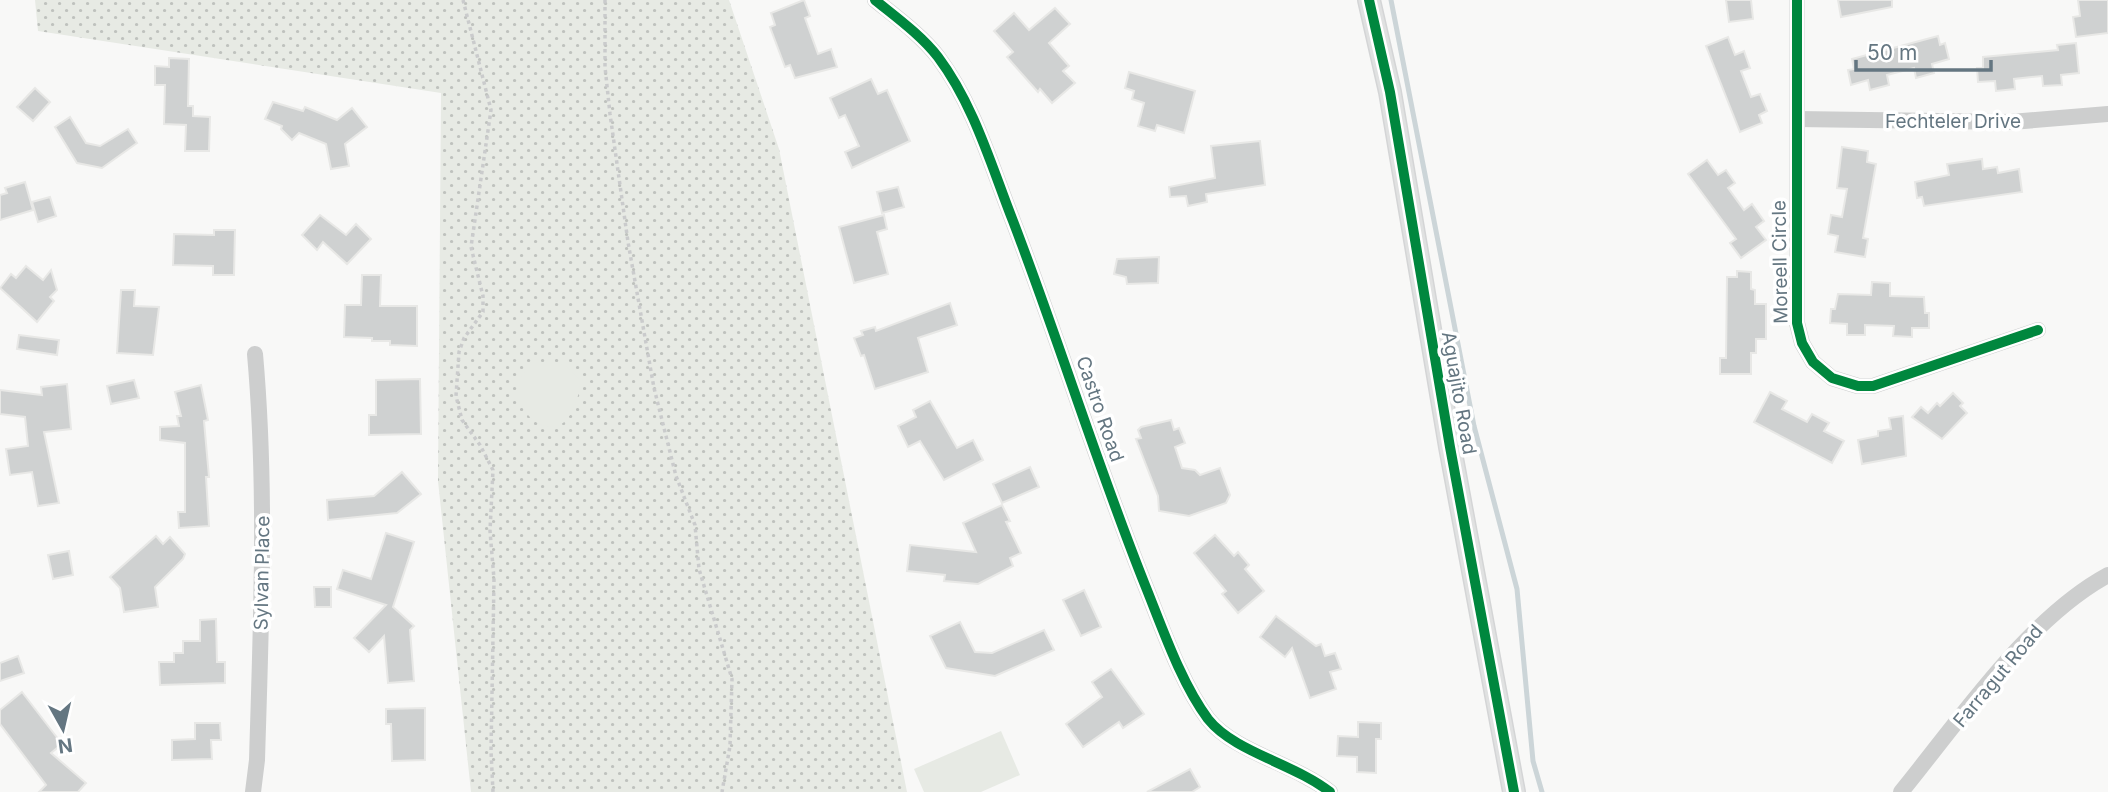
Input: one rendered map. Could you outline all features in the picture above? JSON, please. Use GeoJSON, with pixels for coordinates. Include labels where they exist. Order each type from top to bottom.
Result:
{"type":"FeatureCollection","features":[{"type":"Feature","properties":{"kind":"street","name":"Castro Road"},"geometry":{"type":"LineString","coordinates":[[876,0],[937,55],[961,92],[978,129],[1057,338],[1128,541],[1167,639],[1200,707],[1221,732],[1237,743],[1310,776],[1330,792]]}},
{"type":"Feature","properties":{"kind":"street","name":"Aguajito Road"},"geometry":{"type":"LineString","coordinates":[[1369,0],[1390,92],[1448,433],[1514,792]]}},
{"type":"Feature","properties":{"kind":"street","name":"Moreell Circle"},"geometry":{"type":"LineString","coordinates":[[1797,0],[1797,323],[1801,343],[1822,371],[1844,384],[1873,386],[2038,330]]}},
{"type":"Feature","properties":{"kind":"street","name":"Fechteler Drive"},"geometry":{"type":"LineString","coordinates":[[1797,119],[2011,122],[2108,114]]}},
{"type":"Feature","properties":{"kind":"street","name":"Sylvan Place"},"geometry":{"type":"LineString","coordinates":[[253,792],[257,760],[264,525],[262,432],[256,354]]}},
{"type":"Feature","properties":{"kind":"street","name":"Farragut Road"},"geometry":{"type":"LineString","coordinates":[[1901,792],[2038,627],[2066,602],[2108,575]]}},
{"type":"Feature","properties":{"kind":"path"},"geometry":{"type":"LineString","coordinates":[[463,0],[491,110],[472,221],[471,247],[483,296],[483,313],[464,338],[459,352],[456,396],[461,420],[485,452],[493,470],[490,531],[494,579],[491,751],[493,792]]}},
{"type":"Feature","properties":{"kind":"path"},"geometry":{"type":"LineString","coordinates":[[605,0],[605,67],[612,128],[629,253],[654,388],[676,476],[695,526],[699,569],[732,679],[730,746],[722,792]]}},
{"type":"Feature","properties":{"kind":"shaded area"},"geometry":{"type":"Polygon","coordinates":[[[35,0],[729,0],[779,149],[907,792],[471,792],[438,481],[441,93],[38,31],[35,0]]]}},
{"type":"Feature","properties":{"kind":"shaded area"},"geometry":{"type":"Polygon","coordinates":[[[543,362],[565,365],[580,380],[572,411],[562,424],[549,427],[536,422],[519,399],[518,384],[526,371],[543,362]]]}},
{"type":"Feature","properties":{"kind":"shaded area"},"geometry":{"type":"Polygon","coordinates":[[[1001,731],[1020,775],[981,792],[924,792],[914,769],[1001,731]]]}},
{"type":"Feature","properties":{"kind":"building"},"geometry":{"type":"Polygon","coordinates":[[[804,0],[810,16],[805,18],[818,54],[831,49],[837,67],[795,78],[790,65],[785,67],[770,27],[775,25],[771,13],[804,0]]]}},
{"type":"Feature","properties":{"kind":"building"},"geometry":{"type":"Polygon","coordinates":[[[1726,0],[1751,0],[1753,19],[1729,22],[1726,0]]]}},
{"type":"Feature","properties":{"kind":"building"},"geometry":{"type":"Polygon","coordinates":[[[1838,0],[1892,0],[1892,7],[1841,17],[1838,0]]]}},
{"type":"Feature","properties":{"kind":"building"},"geometry":{"type":"Polygon","coordinates":[[[2078,0],[2108,0],[2108,33],[2076,37],[2073,17],[2080,16],[2078,0]]]}},
{"type":"Feature","properties":{"kind":"building"},"geometry":{"type":"Polygon","coordinates":[[[1055,8],[1070,24],[1049,43],[1069,66],[1063,71],[1075,83],[1052,103],[1040,89],[1038,92],[1007,57],[1013,52],[994,31],[1014,13],[1029,30],[1055,8]]]}},
{"type":"Feature","properties":{"kind":"building"},"geometry":{"type":"Polygon","coordinates":[[[1938,36],[1940,45],[1945,43],[1949,59],[1932,64],[1934,73],[1916,78],[1914,68],[1887,75],[1889,85],[1870,90],[1868,80],[1851,85],[1848,70],[1854,69],[1852,59],[1938,36]]]}},
{"type":"Feature","properties":{"kind":"building"},"geometry":{"type":"Polygon","coordinates":[[[1728,37],[1735,55],[1744,51],[1750,68],[1741,71],[1751,97],[1760,94],[1767,111],[1759,115],[1762,123],[1740,132],[1706,46],[1728,37]]]}},
{"type":"Feature","properties":{"kind":"building"},"geometry":{"type":"Polygon","coordinates":[[[2076,43],[2079,73],[2061,75],[2062,85],[2043,86],[2042,76],[2014,79],[2015,89],[1996,91],[1995,81],[1978,82],[1977,68],[1983,68],[1983,57],[2058,50],[2057,45],[2076,43]]]}},
{"type":"Feature","properties":{"kind":"building"},"geometry":{"type":"Polygon","coordinates":[[[169,58],[189,59],[188,106],[193,106],[193,116],[210,117],[209,151],[185,151],[186,125],[164,124],[165,85],[155,85],[155,66],[169,67],[169,58]]]}},
{"type":"Feature","properties":{"kind":"building"},"geometry":{"type":"Polygon","coordinates":[[[1129,72],[1195,91],[1184,133],[1157,125],[1155,131],[1138,126],[1144,103],[1132,99],[1134,91],[1125,88],[1129,72]]]}},
{"type":"Feature","properties":{"kind":"building"},"geometry":{"type":"Polygon","coordinates":[[[871,79],[878,94],[887,90],[910,141],[852,168],[845,152],[859,146],[845,115],[839,118],[830,98],[871,79]]]}},
{"type":"Feature","properties":{"kind":"building"},"geometry":{"type":"Polygon","coordinates":[[[35,88],[50,102],[33,121],[17,107],[35,88]]]}},
{"type":"Feature","properties":{"kind":"building"},"geometry":{"type":"Polygon","coordinates":[[[273,102],[303,111],[305,107],[337,120],[352,108],[367,127],[345,144],[349,166],[331,169],[326,144],[299,133],[292,140],[281,129],[282,126],[265,119],[273,102]]]}},
{"type":"Feature","properties":{"kind":"building"},"geometry":{"type":"Polygon","coordinates":[[[70,117],[86,143],[100,146],[128,129],[137,143],[102,168],[77,163],[55,127],[70,117]]]}},
{"type":"Feature","properties":{"kind":"building"},"geometry":{"type":"Polygon","coordinates":[[[1260,141],[1265,185],[1206,194],[1207,202],[1188,206],[1186,196],[1170,197],[1169,187],[1215,178],[1211,146],[1260,141]]]}},
{"type":"Feature","properties":{"kind":"building"},"geometry":{"type":"Polygon","coordinates":[[[1842,147],[1868,151],[1867,162],[1876,164],[1863,238],[1868,239],[1865,257],[1835,252],[1838,236],[1828,234],[1831,215],[1842,217],[1847,189],[1837,188],[1842,147]]]}},
{"type":"Feature","properties":{"kind":"building"},"geometry":{"type":"Polygon","coordinates":[[[1982,159],[1983,169],[1997,167],[1998,173],[2019,169],[2022,192],[1924,206],[1922,197],[1917,198],[1915,182],[1949,175],[1947,164],[1982,159]]]}},
{"type":"Feature","properties":{"kind":"building"},"geometry":{"type":"Polygon","coordinates":[[[1707,160],[1718,175],[1726,170],[1735,183],[1728,188],[1744,210],[1752,204],[1764,221],[1756,227],[1766,240],[1741,258],[1730,243],[1736,239],[1688,174],[1707,160]]]}},
{"type":"Feature","properties":{"kind":"building"},"geometry":{"type":"Polygon","coordinates":[[[25,182],[33,210],[0,220],[0,195],[7,193],[5,188],[25,182]]]}},
{"type":"Feature","properties":{"kind":"building"},"geometry":{"type":"Polygon","coordinates":[[[898,187],[904,207],[882,213],[877,192],[898,187]]]}},
{"type":"Feature","properties":{"kind":"building"},"geometry":{"type":"Polygon","coordinates":[[[50,197],[56,216],[38,222],[32,202],[50,197]]]}},
{"type":"Feature","properties":{"kind":"building"},"geometry":{"type":"Polygon","coordinates":[[[320,215],[346,235],[356,224],[371,239],[347,264],[323,242],[317,250],[302,235],[320,215]]]}},
{"type":"Feature","properties":{"kind":"building"},"geometry":{"type":"Polygon","coordinates":[[[884,215],[887,229],[877,232],[888,274],[854,283],[839,227],[884,215]]]}},
{"type":"Feature","properties":{"kind":"building"},"geometry":{"type":"Polygon","coordinates":[[[214,230],[235,230],[234,275],[213,275],[213,266],[173,265],[174,234],[214,235],[214,230]]]}},
{"type":"Feature","properties":{"kind":"building"},"geometry":{"type":"Polygon","coordinates":[[[1159,257],[1158,283],[1127,284],[1126,277],[1114,274],[1117,259],[1159,257]]]}},
{"type":"Feature","properties":{"kind":"building"},"geometry":{"type":"Polygon","coordinates":[[[26,266],[43,280],[51,270],[57,290],[50,297],[54,301],[37,322],[0,288],[11,274],[16,278],[26,266]]]}},
{"type":"Feature","properties":{"kind":"building"},"geometry":{"type":"Polygon","coordinates":[[[1737,271],[1751,272],[1751,289],[1755,290],[1755,304],[1766,304],[1766,339],[1756,339],[1756,353],[1751,353],[1751,374],[1720,374],[1720,358],[1726,358],[1727,277],[1737,277],[1737,271]]]}},
{"type":"Feature","properties":{"kind":"building"},"geometry":{"type":"Polygon","coordinates":[[[362,275],[381,275],[380,306],[417,306],[417,346],[390,345],[390,341],[372,341],[372,338],[344,337],[345,305],[361,305],[362,275]]]}},
{"type":"Feature","properties":{"kind":"building"},"geometry":{"type":"Polygon","coordinates":[[[1872,282],[1890,283],[1890,296],[1924,297],[1925,313],[1929,313],[1929,328],[1912,328],[1912,337],[1893,336],[1894,326],[1865,325],[1865,335],[1847,335],[1847,324],[1830,323],[1831,309],[1835,309],[1838,294],[1871,295],[1872,282]]]}},
{"type":"Feature","properties":{"kind":"building"},"geometry":{"type":"Polygon","coordinates":[[[121,290],[135,290],[134,306],[159,307],[153,355],[117,353],[121,290]]]}},
{"type":"Feature","properties":{"kind":"building"},"geometry":{"type":"Polygon","coordinates":[[[950,303],[957,325],[918,338],[928,372],[875,389],[864,355],[861,356],[854,338],[863,335],[861,331],[875,327],[876,331],[950,303]]]}},
{"type":"Feature","properties":{"kind":"building"},"geometry":{"type":"Polygon","coordinates":[[[19,335],[59,340],[57,355],[17,349],[19,335]]]}},
{"type":"Feature","properties":{"kind":"building"},"geometry":{"type":"Polygon","coordinates":[[[420,379],[421,434],[369,435],[369,415],[376,415],[376,380],[420,379]]]}},
{"type":"Feature","properties":{"kind":"building"},"geometry":{"type":"Polygon","coordinates":[[[134,380],[139,398],[111,404],[107,386],[134,380]]]}},
{"type":"Feature","properties":{"kind":"building"},"geometry":{"type":"Polygon","coordinates":[[[67,384],[71,429],[44,432],[59,503],[38,506],[32,472],[10,475],[6,449],[28,446],[25,417],[0,414],[0,390],[42,395],[41,387],[67,384]]]}},
{"type":"Feature","properties":{"kind":"building"},"geometry":{"type":"Polygon","coordinates":[[[201,385],[208,420],[204,421],[209,477],[206,477],[209,526],[179,528],[178,512],[185,512],[185,443],[160,440],[160,427],[179,426],[177,416],[181,416],[175,392],[201,385]]]}},
{"type":"Feature","properties":{"kind":"building"},"geometry":{"type":"Polygon","coordinates":[[[1770,392],[1787,401],[1782,409],[1807,422],[1812,414],[1829,423],[1824,431],[1844,441],[1832,463],[1754,422],[1770,392]]]}},
{"type":"Feature","properties":{"kind":"building"},"geometry":{"type":"Polygon","coordinates":[[[1953,393],[1963,403],[1960,406],[1967,413],[1942,439],[1912,417],[1921,407],[1928,413],[1937,403],[1940,406],[1953,393]]]}},
{"type":"Feature","properties":{"kind":"building"},"geometry":{"type":"Polygon","coordinates":[[[930,401],[957,448],[973,440],[983,460],[944,480],[920,441],[908,447],[898,426],[916,417],[913,410],[930,401]]]}},
{"type":"Feature","properties":{"kind":"building"},"geometry":{"type":"Polygon","coordinates":[[[1903,416],[1906,456],[1862,464],[1858,440],[1878,436],[1878,431],[1891,429],[1889,418],[1903,416]]]}},
{"type":"Feature","properties":{"kind":"building"},"geometry":{"type":"Polygon","coordinates":[[[1171,420],[1174,430],[1179,428],[1185,443],[1175,447],[1182,468],[1195,470],[1200,475],[1220,468],[1230,495],[1226,503],[1189,516],[1159,511],[1158,496],[1136,439],[1141,438],[1138,430],[1141,427],[1171,420]]]}},
{"type":"Feature","properties":{"kind":"building"},"geometry":{"type":"Polygon","coordinates":[[[1030,467],[1039,487],[1002,503],[993,484],[1030,467]]]}},
{"type":"Feature","properties":{"kind":"building"},"geometry":{"type":"Polygon","coordinates":[[[402,472],[421,494],[397,513],[328,520],[327,500],[374,496],[402,472]]]}},
{"type":"Feature","properties":{"kind":"building"},"geometry":{"type":"Polygon","coordinates":[[[1002,505],[1010,521],[1006,522],[1021,553],[1010,558],[1013,566],[978,584],[944,581],[945,575],[907,571],[910,545],[976,552],[963,523],[1002,505]]]}},
{"type":"Feature","properties":{"kind":"building"},"geometry":{"type":"Polygon","coordinates":[[[386,533],[414,542],[393,607],[414,626],[410,630],[414,681],[388,683],[384,636],[369,652],[354,638],[386,605],[337,589],[343,570],[371,579],[386,533]]]}},
{"type":"Feature","properties":{"kind":"building"},"geometry":{"type":"Polygon","coordinates":[[[1215,535],[1234,556],[1238,552],[1249,565],[1245,569],[1264,591],[1238,613],[1222,594],[1226,591],[1194,553],[1215,535]]]}},
{"type":"Feature","properties":{"kind":"building"},"geometry":{"type":"Polygon","coordinates":[[[156,536],[163,544],[170,537],[185,554],[183,559],[155,587],[158,607],[124,612],[120,588],[110,577],[156,536]]]}},
{"type":"Feature","properties":{"kind":"building"},"geometry":{"type":"Polygon","coordinates":[[[69,551],[73,575],[53,579],[48,555],[69,551]]]}},
{"type":"Feature","properties":{"kind":"building"},"geometry":{"type":"Polygon","coordinates":[[[314,587],[331,587],[331,607],[315,607],[314,587]]]}},
{"type":"Feature","properties":{"kind":"building"},"geometry":{"type":"Polygon","coordinates":[[[1084,590],[1101,627],[1081,636],[1063,600],[1084,590]]]}},
{"type":"Feature","properties":{"kind":"building"},"geometry":{"type":"Polygon","coordinates":[[[1276,616],[1316,646],[1321,644],[1325,656],[1335,653],[1341,669],[1330,672],[1336,689],[1310,698],[1292,648],[1285,657],[1260,637],[1276,616]]]}},
{"type":"Feature","properties":{"kind":"building"},"geometry":{"type":"Polygon","coordinates":[[[216,619],[217,662],[225,662],[225,683],[160,685],[159,662],[174,662],[174,653],[183,653],[183,641],[200,641],[200,620],[216,619]]]}},
{"type":"Feature","properties":{"kind":"building"},"geometry":{"type":"Polygon","coordinates":[[[960,622],[975,652],[992,653],[1044,630],[1054,650],[995,676],[946,668],[930,636],[960,622]]]}},
{"type":"Feature","properties":{"kind":"building"},"geometry":{"type":"Polygon","coordinates":[[[18,656],[24,673],[0,681],[0,663],[18,656]]]}},
{"type":"Feature","properties":{"kind":"building"},"geometry":{"type":"Polygon","coordinates":[[[1111,669],[1144,714],[1123,728],[1119,722],[1083,747],[1066,724],[1102,697],[1092,682],[1111,669]]]}},
{"type":"Feature","properties":{"kind":"building"},"geometry":{"type":"Polygon","coordinates":[[[22,692],[62,744],[51,753],[86,783],[78,792],[39,792],[46,785],[0,724],[0,710],[22,692]]]}},
{"type":"Feature","properties":{"kind":"building"},"geometry":{"type":"Polygon","coordinates":[[[425,708],[425,760],[392,761],[391,724],[386,724],[386,709],[425,708]]]}},
{"type":"Feature","properties":{"kind":"building"},"geometry":{"type":"Polygon","coordinates":[[[1358,722],[1381,723],[1381,739],[1376,739],[1376,773],[1357,772],[1357,757],[1337,756],[1338,736],[1358,737],[1358,722]]]}},
{"type":"Feature","properties":{"kind":"building"},"geometry":{"type":"Polygon","coordinates":[[[195,723],[220,723],[221,740],[211,740],[212,759],[172,760],[172,740],[195,739],[195,723]]]}},
{"type":"Feature","properties":{"kind":"building"},"geometry":{"type":"Polygon","coordinates":[[[1190,769],[1200,787],[1192,792],[1147,792],[1190,769]]]}},
{"type":"Feature","properties":{"kind":"waterway"},"geometry":{"type":"LineString","coordinates":[[1391,0],[1474,426],[1517,589],[1533,761],[1542,792]]}},
{"type":"Feature","properties":{"kind":"cycle path"},"geometry":{"type":"LineString","coordinates":[[875,0],[932,49],[951,76],[972,115],[1030,266],[1127,540],[1173,654],[1198,705],[1208,719],[1233,740],[1300,773],[1330,792]]}},
{"type":"Feature","properties":{"kind":"cycle path"},"geometry":{"type":"LineString","coordinates":[[1369,0],[1390,92],[1450,447],[1514,792]]}},
{"type":"Feature","properties":{"kind":"cycle path"},"geometry":{"type":"LineString","coordinates":[[1797,0],[1797,323],[1802,343],[1813,362],[1832,378],[1858,386],[1873,386],[2038,330]]}}]}
